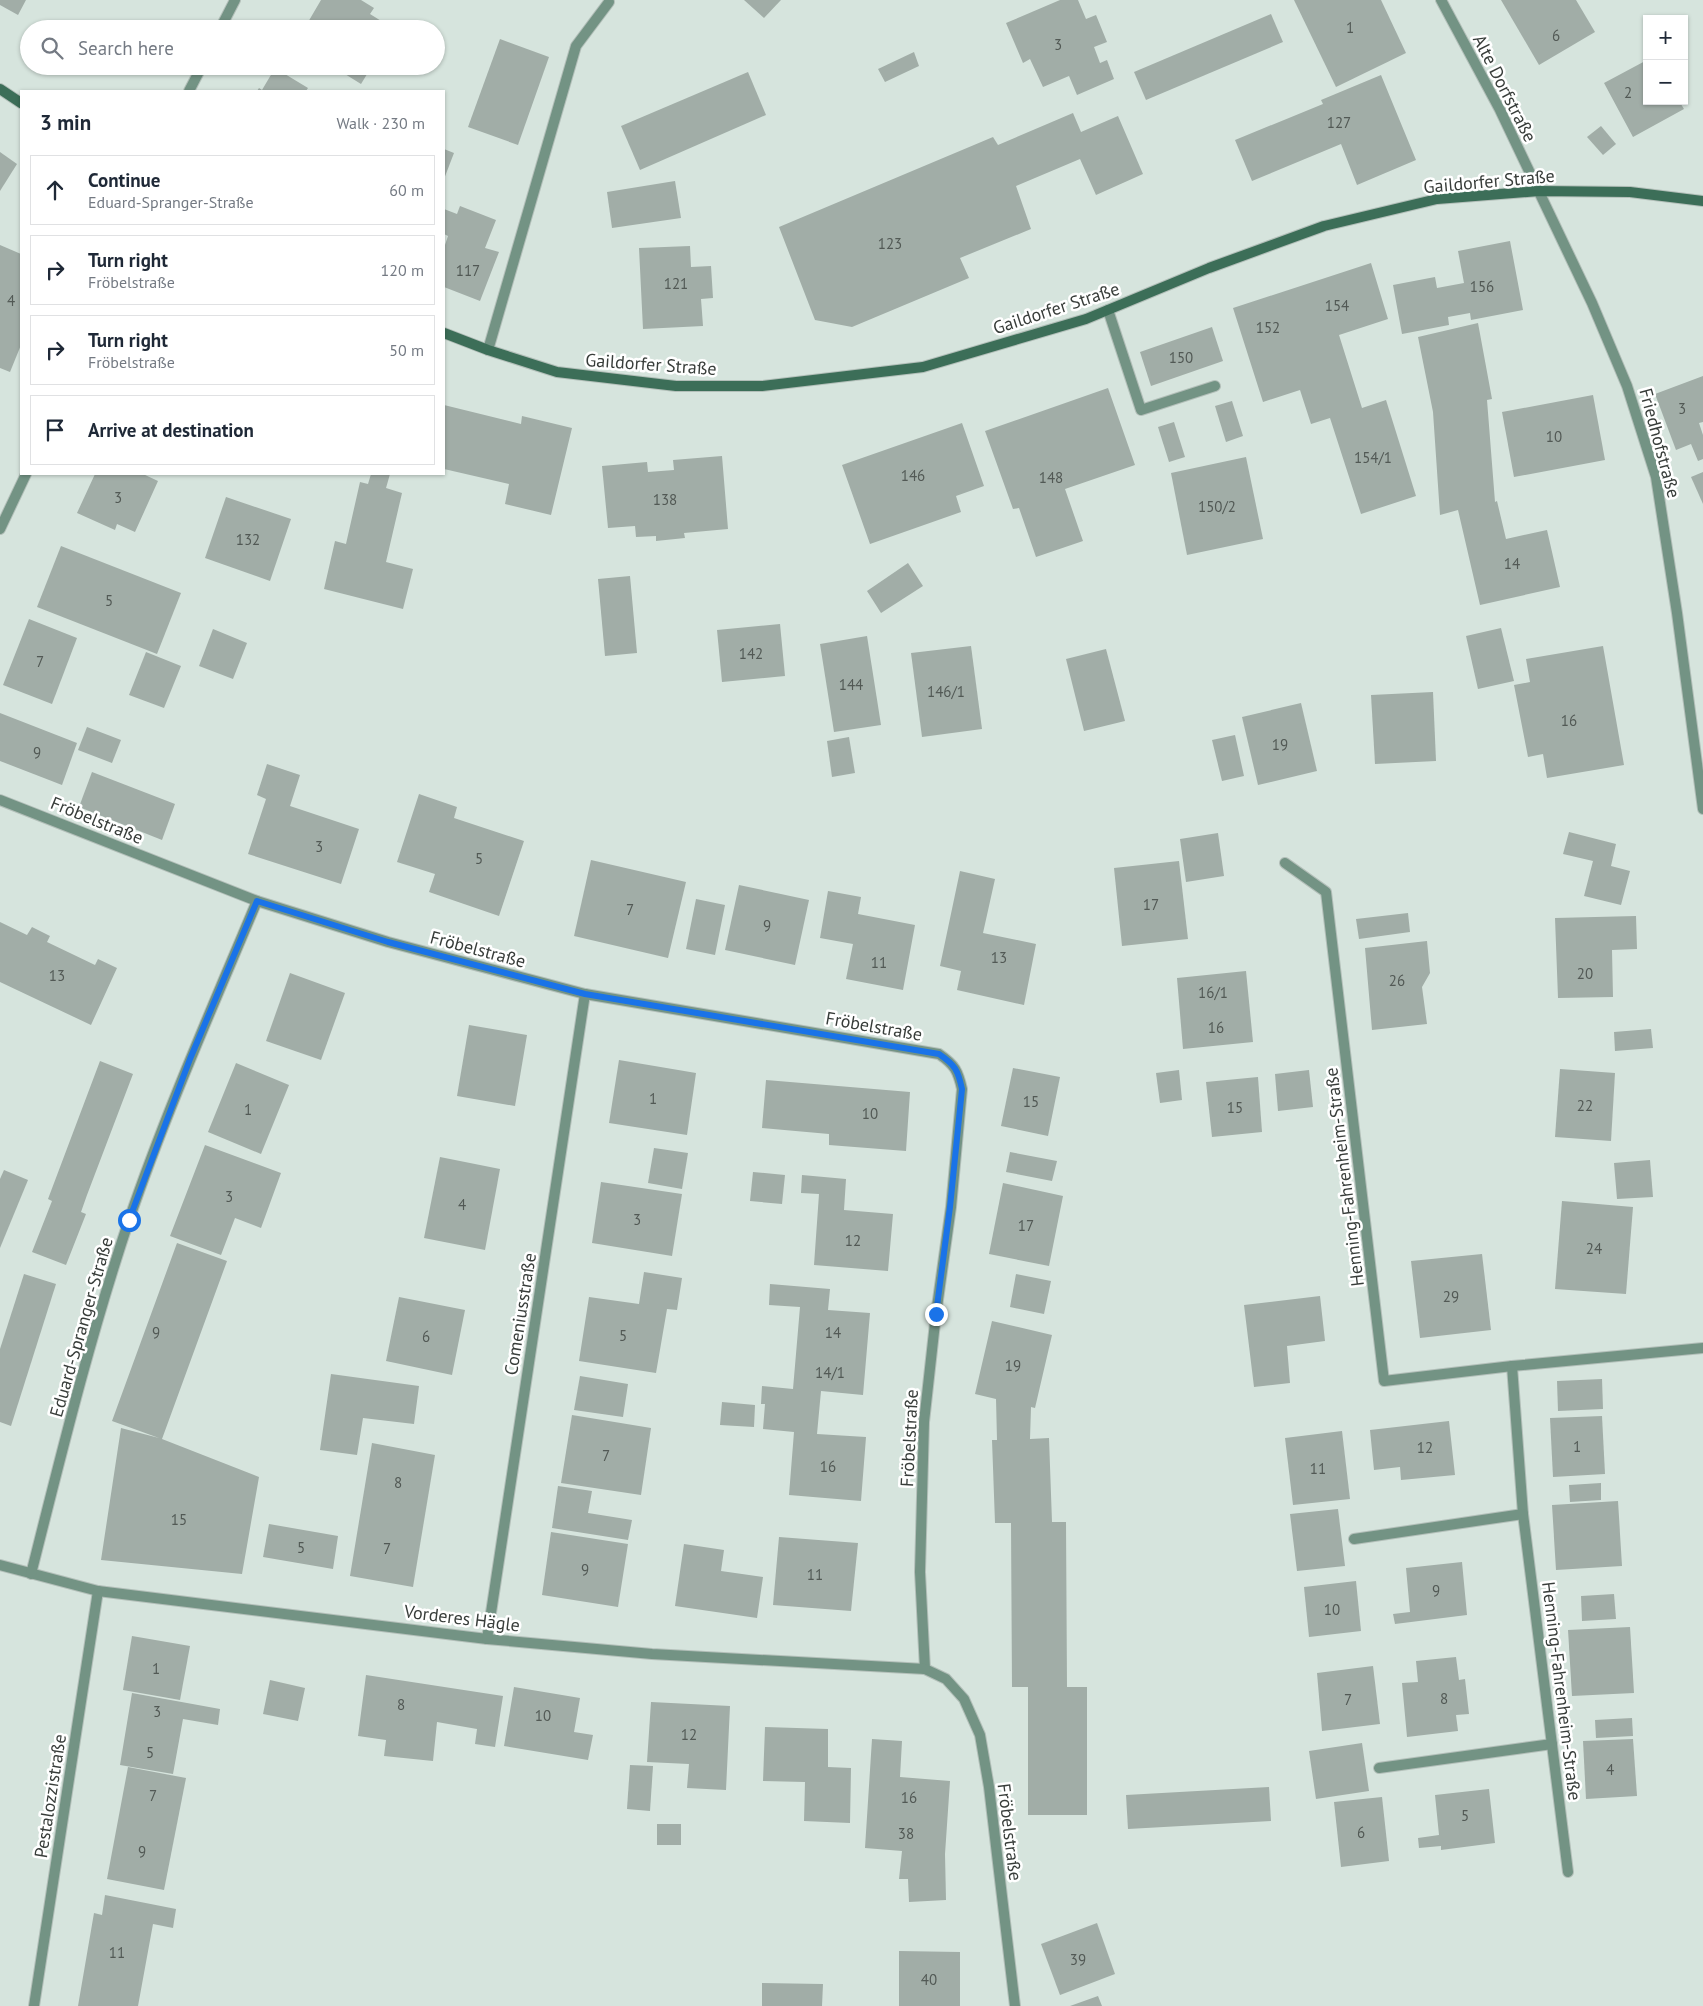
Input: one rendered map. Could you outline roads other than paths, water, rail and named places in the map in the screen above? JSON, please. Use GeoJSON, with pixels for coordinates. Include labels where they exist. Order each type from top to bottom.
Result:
{"type":"FeatureCollection","features":[{"type":"Feature","properties":{"kind":"main road"},"geometry":{"type":"LineString","coordinates":[[0,89],[20,102]]}},
{"type":"Feature","properties":{"kind":"main road","name":"Gaildorfer Straße"},"geometry":{"type":"LineString","coordinates":[[445,333],[488,350],[557,372],[676,386],[762,386],[922,367],[1086,319],[1208,268],[1324,226],[1437,199],[1539,191],[1630,192],[1703,201]]}},
{"type":"Feature","properties":{"kind":"street"},"geometry":{"type":"LineString","coordinates":[[225,20],[235,0]]}},
{"type":"Feature","properties":{"kind":"street","name":"Alte Dorfstraße"},"geometry":{"type":"LineString","coordinates":[[1441,0],[1500,110],[1539,191]]}},
{"type":"Feature","properties":{"kind":"street"},"geometry":{"type":"LineString","coordinates":[[488,350],[576,46],[609,2]]}},
{"type":"Feature","properties":{"kind":"street"},"geometry":{"type":"LineString","coordinates":[[190,90],[197,75]]}},
{"type":"Feature","properties":{"kind":"street","name":"Friedhofstraße"},"geometry":{"type":"LineString","coordinates":[[1539,191],[1592,303],[1627,386],[1656,478],[1678,613],[1703,809]]}},
{"type":"Feature","properties":{"kind":"street"},"geometry":{"type":"LineString","coordinates":[[1108,310],[1141,410],[1215,386]]}},
{"type":"Feature","properties":{"kind":"street"},"geometry":{"type":"LineString","coordinates":[[0,529],[26,475]]}},
{"type":"Feature","properties":{"kind":"street","name":"Fröbelstraße"},"geometry":{"type":"LineString","coordinates":[[0,800],[257,901],[388,942],[585,994],[939,1054],[958,1071],[962,1089],[952,1198],[924,1422],[920,1572],[925,1669],[946,1679],[964,1699],[980,1735],[989,1787],[1015,2006]]}},
{"type":"Feature","properties":{"kind":"street","name":"Henning-Fahrenheim-Straße"},"geometry":{"type":"LineString","coordinates":[[1285,863],[1326,892],[1384,1380],[1703,1348]]}},
{"type":"Feature","properties":{"kind":"street","name":"Eduard-Spranger-Straße"},"geometry":{"type":"LineString","coordinates":[[31,1574],[82,1375],[129,1220],[190,1059],[257,901]]}},
{"type":"Feature","properties":{"kind":"street","name":"Comeniusstraße"},"geometry":{"type":"LineString","coordinates":[[487,1639],[585,994]]}},
{"type":"Feature","properties":{"kind":"street","name":"Henning-Fahrenheim-Straße"},"geometry":{"type":"LineString","coordinates":[[1512,1366],[1523,1514],[1568,1872]]}},
{"type":"Feature","properties":{"kind":"street"},"geometry":{"type":"LineString","coordinates":[[1354,1539],[1523,1514]]}},
{"type":"Feature","properties":{"kind":"street","name":"Vorderes Hägle"},"geometry":{"type":"LineString","coordinates":[[0,1564],[98,1591],[487,1639],[652,1654],[925,1669]]}},
{"type":"Feature","properties":{"kind":"street","name":"Pestalozzistraße"},"geometry":{"type":"LineString","coordinates":[[34,2006],[98,1591]]}},
{"type":"Feature","properties":{"kind":"street"},"geometry":{"type":"LineString","coordinates":[[1379,1768],[1552,1744]]}}]}
